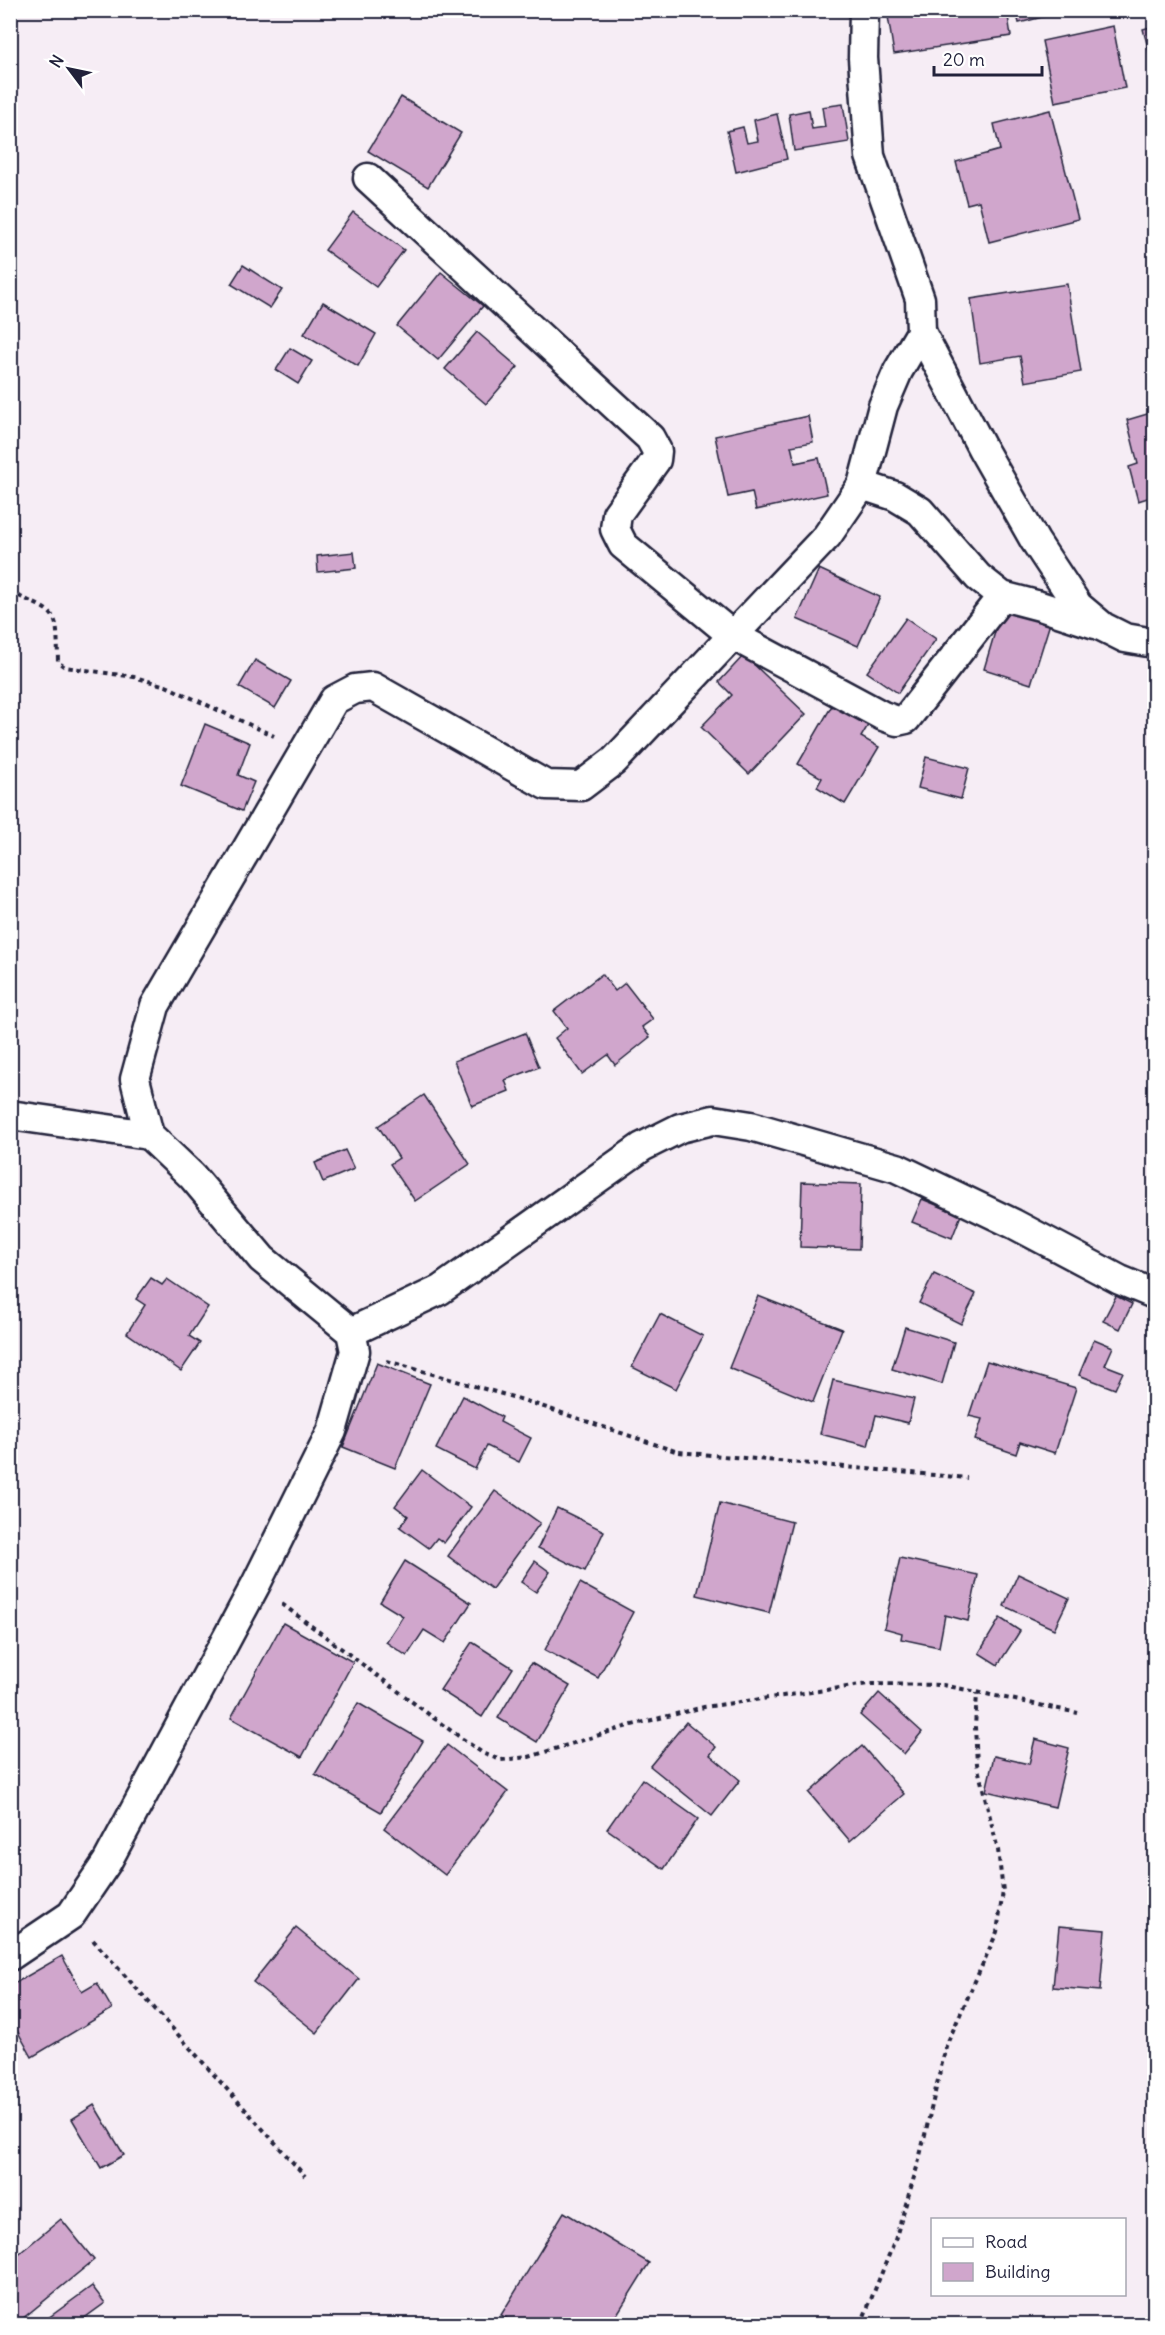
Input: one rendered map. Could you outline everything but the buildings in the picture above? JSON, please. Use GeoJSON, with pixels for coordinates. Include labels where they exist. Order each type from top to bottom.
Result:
{"type":"FeatureCollection","features":[{"type":"Feature","properties":{"kind":"street"},"geometry":{"type":"LineString","coordinates":[[864,10],[863,58],[870,156],[920,299],[921,332],[981,448],[1035,541],[1078,606],[1103,627]]}},
{"type":"Feature","properties":{"kind":"street"},"geometry":{"type":"LineString","coordinates":[[368,178],[651,438],[657,451],[656,460],[616,514],[615,529],[623,545],[732,635],[883,716],[897,721],[906,719],[1002,596]]}},
{"type":"Feature","properties":{"kind":"street"},"geometry":{"type":"LineString","coordinates":[[353,1342],[262,1259],[192,1176],[149,1135],[135,1079],[155,1006],[334,700],[355,689],[373,687],[546,785],[581,786],[614,761],[827,536],[862,485],[883,406],[898,371],[921,332]]}},
{"type":"Feature","properties":{"kind":"street"},"geometry":{"type":"LineString","coordinates":[[862,485],[895,496],[920,511],[978,577],[1002,596],[1103,627],[1125,638],[1155,643]]}},
{"type":"Feature","properties":{"kind":"street"},"geometry":{"type":"LineString","coordinates":[[10,1115],[149,1135]]}},
{"type":"Feature","properties":{"kind":"street"},"geometry":{"type":"LineString","coordinates":[[10,1956],[71,1915],[107,1862],[256,1584],[332,1431],[353,1342],[440,1290],[642,1147],[680,1128],[713,1120],[751,1126],[897,1168],[1014,1224],[1120,1280],[1155,1294]]}},
{"type":"Feature","properties":{"kind":"path"},"geometry":{"type":"LineString","coordinates":[[10,592],[48,610],[55,617],[58,625],[58,662],[65,667],[134,677],[166,686],[304,750]]}},
{"type":"Feature","properties":{"kind":"path"},"geometry":{"type":"LineString","coordinates":[[353,1342],[678,1452],[967,1478]]}},
{"type":"Feature","properties":{"kind":"path"},"geometry":{"type":"LineString","coordinates":[[256,1584],[443,1725],[484,1754],[501,1760],[529,1757],[628,1726],[704,1707],[868,1684],[943,1685],[1078,1713]]}},
{"type":"Feature","properties":{"kind":"path"},"geometry":{"type":"LineString","coordinates":[[861,2325],[895,2240],[918,2164],[946,2046],[996,1932],[1003,1891],[998,1850],[977,1764],[975,1727],[977,1693]]}},
{"type":"Feature","properties":{"kind":"path"},"geometry":{"type":"LineString","coordinates":[[71,1915],[305,2176]]}}]}
